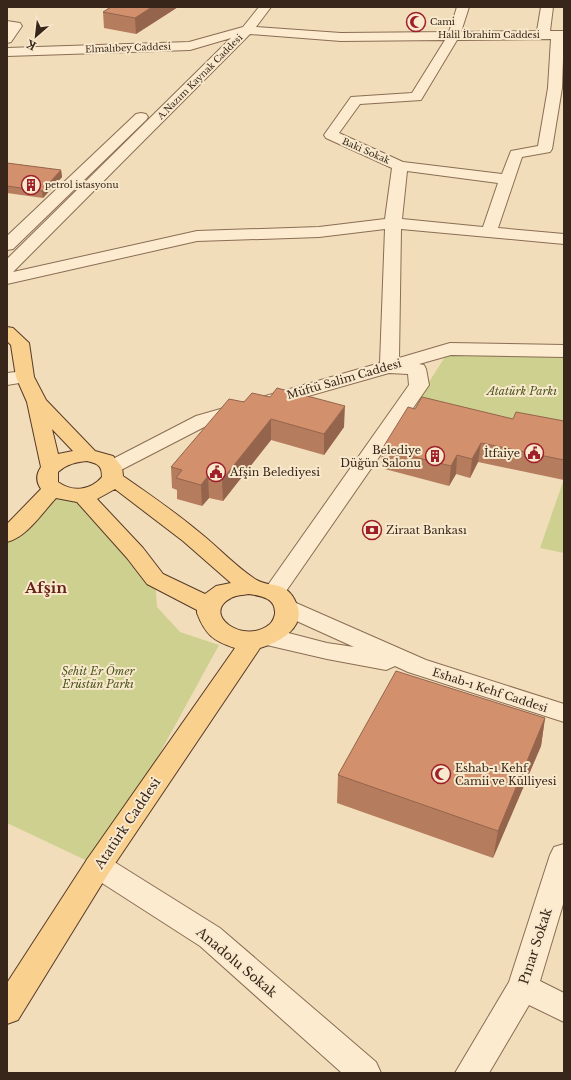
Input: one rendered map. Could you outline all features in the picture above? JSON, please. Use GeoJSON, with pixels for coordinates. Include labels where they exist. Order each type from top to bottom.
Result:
{"type":"FeatureCollection","features":[{"type":"Feature","properties":{"kind":"main road"},"geometry":{"type":"LineString","coordinates":[[7,332],[20,343],[16,378],[88,455]]}},
{"type":"Feature","properties":{"kind":"main road"},"geometry":{"type":"LineString","coordinates":[[37,402],[42,431],[51,467],[47,478],[48,484],[53,489],[71,496],[83,496],[102,490],[113,473]]}},
{"type":"Feature","properties":{"kind":"main road"},"geometry":{"type":"LineString","coordinates":[[51,467],[68,458],[88,455],[106,460],[113,473],[191,536],[249,586],[280,600],[287,616],[283,625],[276,632],[259,639],[228,637],[218,631],[209,620],[209,606],[215,598],[224,591],[236,587],[249,586]]}},
{"type":"Feature","properties":{"kind":"main road"},"geometry":{"type":"LineString","coordinates":[[7,535],[17,527],[53,489]]}},
{"type":"Feature","properties":{"kind":"main road"},"geometry":{"type":"LineString","coordinates":[[83,496],[135,553],[155,579],[209,606]]}},
{"type":"Feature","properties":{"kind":"main road","name":"Atatürk Caddesi"},"geometry":{"type":"LineString","coordinates":[[7,1010],[98,866],[259,639]]}},
{"type":"Feature","properties":{"kind":"street"},"geometry":{"type":"LineString","coordinates":[[247,30],[265,7]]}},
{"type":"Feature","properties":{"kind":"street"},"geometry":{"type":"LineString","coordinates":[[454,35],[463,7]]}},
{"type":"Feature","properties":{"kind":"street"},"geometry":{"type":"LineString","coordinates":[[489,232],[516,154],[545,148],[555,88],[555,35],[547,7]]}},
{"type":"Feature","properties":{"kind":"street"},"geometry":{"type":"LineString","coordinates":[[7,25],[16,26],[7,39]]}},
{"type":"Feature","properties":{"kind":"street","name":"Halil İbrahim Caddesi"},"geometry":{"type":"LineString","coordinates":[[247,30],[341,38],[454,35],[555,35]]}},
{"type":"Feature","properties":{"kind":"street","name":"Elmalıbey Caddesi"},"geometry":{"type":"LineString","coordinates":[[7,52],[190,46],[247,30]]}},
{"type":"Feature","properties":{"kind":"street","name":"A.Nazım Kaynak Caddesi"},"geometry":{"type":"LineString","coordinates":[[7,245],[90,164],[173,88],[209,47],[247,30]]}},
{"type":"Feature","properties":{"kind":"street","name":"A.Nazım Kaynak Caddesi"},"geometry":{"type":"LineString","coordinates":[[7,269],[111,168],[226,49],[247,30]]}},
{"type":"Feature","properties":{"kind":"street","name":"Baki Sokak"},"geometry":{"type":"LineString","coordinates":[[389,367],[394,223],[400,166],[331,135],[356,100],[416,97],[454,35]]}},
{"type":"Feature","properties":{"kind":"street"},"geometry":{"type":"LineString","coordinates":[[400,166],[507,179]]}},
{"type":"Feature","properties":{"kind":"street"},"geometry":{"type":"LineString","coordinates":[[7,279],[197,236],[319,232],[394,223],[564,239]]}},
{"type":"Feature","properties":{"kind":"street","name":"Müftü Salim Caddesi"},"geometry":{"type":"LineString","coordinates":[[113,473],[203,420],[450,349],[564,351]]}},
{"type":"Feature","properties":{"kind":"street"},"geometry":{"type":"LineString","coordinates":[[389,367],[417,369],[419,385],[280,600],[417,666]]}},
{"type":"Feature","properties":{"kind":"street"},"geometry":{"type":"LineString","coordinates":[[259,639],[273,637],[327,651],[417,666]]}},
{"type":"Feature","properties":{"kind":"street","name":"Eshab-ı Kehf Caddesi"},"geometry":{"type":"LineString","coordinates":[[417,666],[564,713]]}},
{"type":"Feature","properties":{"kind":"street","name":"Pınar Sokak"},"geometry":{"type":"LineString","coordinates":[[471,1073],[523,987],[564,855]]}},
{"type":"Feature","properties":{"kind":"street","name":"Anadolu Sokak"},"geometry":{"type":"LineString","coordinates":[[98,866],[210,937],[365,1073]]}},
{"type":"Feature","properties":{"kind":"street"},"geometry":{"type":"LineString","coordinates":[[523,987],[564,1008]]}},
{"type":"Feature","properties":{"kind":"green space","name":"Atatürk Parkı"},"geometry":{"type":"Polygon","coordinates":[[[450,349],[564,351],[564,441],[413,407],[450,349]]]}},
{"type":"Feature","properties":{"kind":"green space"},"geometry":{"type":"Polygon","coordinates":[[[564,479],[564,553],[540,548],[564,479]]]}},
{"type":"Feature","properties":{"kind":"green space","name":"Şehit Er Ömer Erüstün Parkı"},"geometry":{"type":"Polygon","coordinates":[[[53,489],[71,496],[155,579],[157,607],[180,632],[219,645],[98,866],[7,823],[7,535],[53,489]]]}},
{"type":"Feature","properties":{"kind":"building"},"geometry":{"type":"Polygon","coordinates":[[[111,7],[152,7],[135,18],[103,12],[111,7]]]}},
{"type":"Feature","properties":{"kind":"building","name":"petrol istasyonu"},"geometry":{"type":"Polygon","coordinates":[[[7,163],[61,170],[42,191],[7,186],[7,163]]]}},
{"type":"Feature","properties":{"kind":"building"},"geometry":{"type":"Polygon","coordinates":[[[277,388],[345,406],[324,434],[271,419],[222,480],[208,476],[201,485],[176,478],[182,470],[171,467],[229,399],[244,402],[252,393],[270,397],[277,388]]]}},
{"type":"Feature","properties":{"kind":"building"},"geometry":{"type":"Polygon","coordinates":[[[422,397],[513,419],[516,412],[564,421],[564,460],[481,443],[472,459],[457,455],[451,466],[382,449],[408,407],[415,409],[422,397]]]}},
{"type":"Feature","properties":{"kind":"building","name":"Eshab-ı Kehf Camii ve Külliyesi"},"geometry":{"type":"Polygon","coordinates":[[[396,671],[545,718],[498,831],[338,775],[396,671]]]}},
{"type":"Feature","properties":{"kind":"place","name":"Cami"},"geometry":{"type":"Point","coordinates":[416,22]}},
{"type":"Feature","properties":{"kind":"place","name":"petrol istasyonu"},"geometry":{"type":"Point","coordinates":[31,185]}},
{"type":"Feature","properties":{"kind":"place","name":"İtfaiye"},"geometry":{"type":"Point","coordinates":[534,453]}},
{"type":"Feature","properties":{"kind":"place","name":"Belediye Düğün Salonu"},"geometry":{"type":"Point","coordinates":[435,456]}},
{"type":"Feature","properties":{"kind":"place","name":"Afşin Belediyesi"},"geometry":{"type":"Point","coordinates":[216,472]}},
{"type":"Feature","properties":{"kind":"place","name":"Ziraat Bankası"},"geometry":{"type":"Point","coordinates":[372,530]}},
{"type":"Feature","properties":{"kind":"place","name":"Eshab-ı Kehf Camii ve Külliyesi"},"geometry":{"type":"Point","coordinates":[441,774]}},
{"type":"Feature","properties":{"kind":"district","name":"Afşin"},"geometry":{"type":"Point","coordinates":[46,588]}}]}
